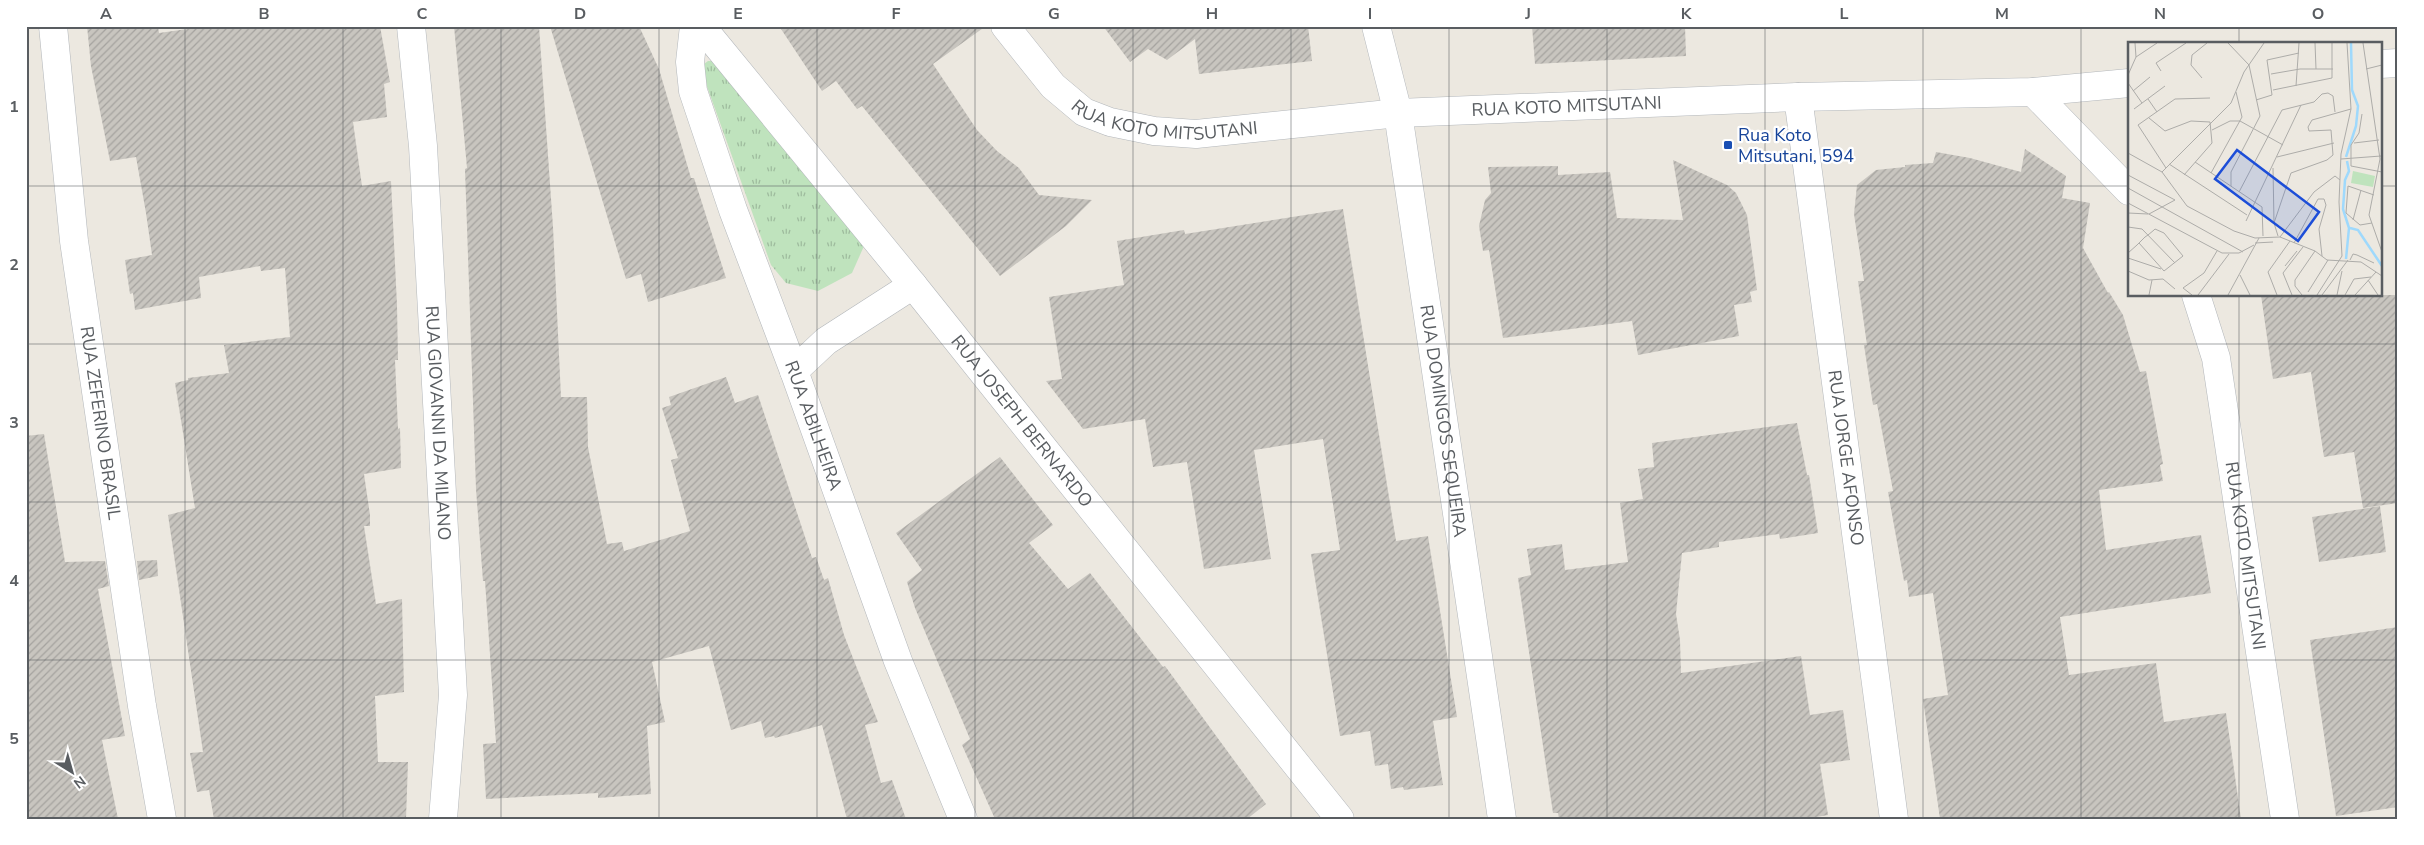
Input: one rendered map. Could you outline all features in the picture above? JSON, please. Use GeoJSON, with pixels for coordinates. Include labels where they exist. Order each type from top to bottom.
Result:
{"type":"FeatureCollection","features":[{"type":"Feature","properties":{"kind":"street","name":"RUA ZEFERINO BRASIL"},"geometry":{"type":"LineString","coordinates":[[53,26],[76,260],[142,706],[162,819]]}},
{"type":"Feature","properties":{"kind":"street","name":"RUA GIOVANNI DA MILANO"},"geometry":{"type":"LineString","coordinates":[[412,26],[423,146],[453,695],[443,819]]}},
{"type":"Feature","properties":{"kind":"street","name":"RUA ABILHEIRA"},"geometry":{"type":"LineString","coordinates":[[694,26],[690,62],[693,91],[733,210],[794,371],[898,661],[964,819]]}},
{"type":"Feature","properties":{"kind":"street","name":"RUA JOSEPH BERNARDO"},"geometry":{"type":"LineString","coordinates":[[701,26],[913,286],[1340,819]]}},
{"type":"Feature","properties":{"kind":"street","name":"RUA KOTO MITSUTANI"},"geometry":{"type":"LineString","coordinates":[[1005,26],[1053,86],[1084,112],[1110,122],[1154,131],[1196,134],[1398,113],[1798,97],[2033,92],[2128,83]]}},
{"type":"Feature","properties":{"kind":"street","name":"RUA DOMINGOS SEQUEIRA"},"geometry":{"type":"LineString","coordinates":[[1376,26],[1398,113],[1502,819]]}},
{"type":"Feature","properties":{"kind":"street"},"geometry":{"type":"LineString","coordinates":[[2382,64],[2398,63]]}},
{"type":"Feature","properties":{"kind":"street"},"geometry":{"type":"LineString","coordinates":[[2033,92],[2128,190]]}},
{"type":"Feature","properties":{"kind":"street","name":"RUA JORGE AFONSO"},"geometry":{"type":"LineString","coordinates":[[1798,97],[1894,819]]}},
{"type":"Feature","properties":{"kind":"street"},"geometry":{"type":"LineString","coordinates":[[794,371],[826,341],[913,286]]}},
{"type":"Feature","properties":{"kind":"street","name":"RUA KOTO MITSUTANI"},"geometry":{"type":"LineString","coordinates":[[2196,296],[2216,358],[2285,819]]}},
{"type":"Feature","properties":{"kind":"green space"},"geometry":{"type":"Polygon","coordinates":[[[708,61],[715,61],[864,246],[852,273],[818,291],[786,283],[771,265],[700,67],[708,61]]]}},
{"type":"Feature","properties":{"kind":"building"},"geometry":{"type":"Polygon","coordinates":[[[87,26],[158,26],[159,33],[209,26],[380,26],[390,82],[384,84],[387,117],[353,122],[362,186],[391,181],[397,305],[398,360],[395,360],[401,468],[364,474],[370,526],[364,526],[376,604],[402,599],[404,692],[375,696],[378,762],[408,762],[406,819],[214,819],[209,790],[197,792],[190,753],[203,752],[168,515],[195,508],[175,383],[188,380],[188,378],[229,373],[224,345],[290,337],[285,268],[261,271],[260,266],[199,277],[201,298],[135,310],[133,293],[130,294],[125,260],[152,255],[146,213],[136,157],[110,161],[91,66],[87,26]]]}},
{"type":"Feature","properties":{"kind":"building"},"geometry":{"type":"Polygon","coordinates":[[[454,26],[539,26],[553,227],[561,397],[587,397],[588,447],[607,544],[622,542],[624,551],[690,531],[671,460],[678,458],[662,408],[671,405],[669,397],[726,377],[735,403],[758,395],[812,558],[816,557],[824,580],[828,578],[844,635],[878,722],[865,725],[881,783],[892,780],[906,819],[847,819],[822,725],[775,738],[774,736],[765,738],[761,721],[731,730],[709,646],[652,662],[665,722],[647,726],[651,794],[598,798],[598,793],[486,799],[483,744],[496,743],[485,581],[483,581],[476,489],[465,169],[467,168],[454,26]]]}},
{"type":"Feature","properties":{"kind":"building"},"geometry":{"type":"Polygon","coordinates":[[[550,26],[639,26],[659,69],[691,178],[694,178],[726,278],[648,302],[641,274],[626,279],[550,26]]]}},
{"type":"Feature","properties":{"kind":"building"},"geometry":{"type":"Polygon","coordinates":[[[779,26],[986,26],[933,64],[977,130],[997,151],[1019,168],[1039,195],[1092,200],[1066,226],[1000,276],[862,106],[857,109],[836,81],[822,91],[779,26]]]}},
{"type":"Feature","properties":{"kind":"building"},"geometry":{"type":"Polygon","coordinates":[[[1103,26],[1308,26],[1312,61],[1199,74],[1195,39],[1167,60],[1148,49],[1130,62],[1103,26]]]}},
{"type":"Feature","properties":{"kind":"building"},"geometry":{"type":"Polygon","coordinates":[[[1532,26],[1685,26],[1686,56],[1535,64],[1532,26]]]}},
{"type":"Feature","properties":{"kind":"building"},"geometry":{"type":"Polygon","coordinates":[[[2025,149],[2066,176],[2062,198],[2090,203],[2083,248],[2108,293],[2123,315],[2140,372],[2146,371],[2163,464],[2160,465],[2163,481],[2099,490],[2106,550],[2201,535],[2211,593],[2060,617],[2069,675],[2156,663],[2164,722],[2226,713],[2241,819],[1940,819],[1923,699],[1948,695],[1933,593],[1909,597],[1907,580],[1904,581],[1888,492],[1893,491],[1877,404],[1873,405],[1864,345],[1867,345],[1858,281],[1864,281],[1854,214],[1857,185],[1876,170],[1933,163],[1936,152],[1970,158],[2021,172],[2025,149]]]}},
{"type":"Feature","properties":{"kind":"building"},"geometry":{"type":"Polygon","coordinates":[[[1673,160],[1727,185],[1736,193],[1747,215],[1757,290],[1750,292],[1752,302],[1734,305],[1739,336],[1638,355],[1632,321],[1503,338],[1489,250],[1483,251],[1479,226],[1485,200],[1491,193],[1488,167],[1558,166],[1558,175],[1610,172],[1617,218],[1683,220],[1673,160]]]}},
{"type":"Feature","properties":{"kind":"building"},"geometry":{"type":"Polygon","coordinates":[[[1343,209],[1396,541],[1428,536],[1457,717],[1433,721],[1443,785],[1404,790],[1403,787],[1391,789],[1388,764],[1375,766],[1370,731],[1340,736],[1311,554],[1340,550],[1323,439],[1254,450],[1271,559],[1204,569],[1187,462],[1153,467],[1145,419],[1083,429],[1046,381],[1062,379],[1049,297],[1124,285],[1117,241],[1184,230],[1185,234],[1343,209]]]}},
{"type":"Feature","properties":{"kind":"building"},"geometry":{"type":"Polygon","coordinates":[[[2398,295],[2398,503],[2363,508],[2354,452],[2324,457],[2311,372],[2273,379],[2261,296],[2398,295]]]}},
{"type":"Feature","properties":{"kind":"building"},"geometry":{"type":"Polygon","coordinates":[[[1797,423],[1807,475],[1809,475],[1818,533],[1780,539],[1779,534],[1719,542],[1719,547],[1682,553],[1676,614],[1680,640],[1681,673],[1801,656],[1810,715],[1843,710],[1850,760],[1820,764],[1828,815],[1804,819],[1559,819],[1558,813],[1553,813],[1518,578],[1531,575],[1527,549],[1562,544],[1565,570],[1628,562],[1620,503],[1643,499],[1638,469],[1654,467],[1652,443],[1797,423]]]}},
{"type":"Feature","properties":{"kind":"building"},"geometry":{"type":"Polygon","coordinates":[[[44,434],[65,562],[105,561],[109,586],[98,589],[125,736],[102,740],[118,819],[26,819],[26,436],[44,434]]]}},
{"type":"Feature","properties":{"kind":"building"},"geometry":{"type":"Polygon","coordinates":[[[1000,457],[1053,525],[1029,543],[1068,589],[1090,573],[1163,667],[1165,666],[1266,804],[1247,819],[995,819],[962,745],[970,739],[915,608],[907,582],[922,570],[896,533],[1000,457]]]}},
{"type":"Feature","properties":{"kind":"building"},"geometry":{"type":"Polygon","coordinates":[[[2380,506],[2386,552],[2319,562],[2312,517],[2380,506]]]}},
{"type":"Feature","properties":{"kind":"building"},"geometry":{"type":"Polygon","coordinates":[[[157,560],[158,576],[139,580],[137,561],[157,560]]]}},
{"type":"Feature","properties":{"kind":"building"},"geometry":{"type":"Polygon","coordinates":[[[2398,627],[2398,807],[2336,816],[2310,640],[2398,627]]]}},
{"type":"Feature","properties":{"kind":"place","name":"Rua Koto Mitsutani, 594"},"geometry":{"type":"Point","coordinates":[1728,145]}}]}
